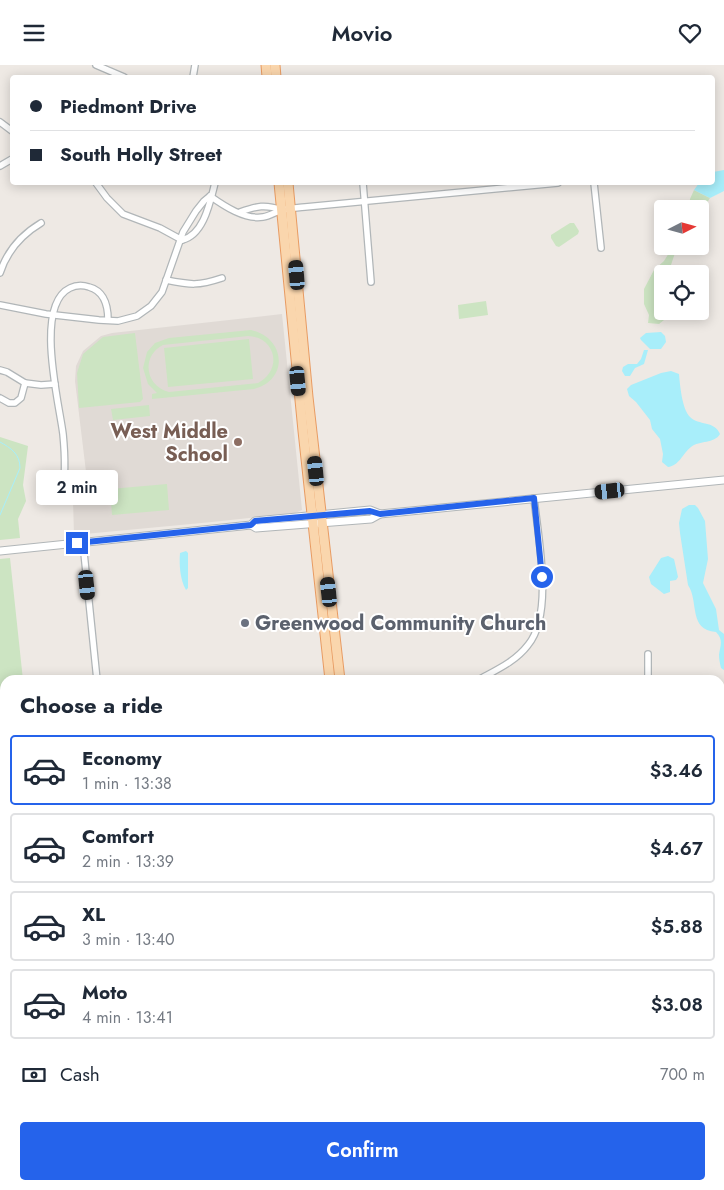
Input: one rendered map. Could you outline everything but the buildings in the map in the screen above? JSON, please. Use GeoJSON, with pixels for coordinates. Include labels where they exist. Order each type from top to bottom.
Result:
{"type":"FeatureCollection","features":[{"type":"Feature","properties":{"kind":"main road"},"geometry":{"type":"LineString","coordinates":[[280,185],[286,210],[317,519],[330,675]]}},
{"type":"Feature","properties":{"kind":"main road"},"geometry":{"type":"LineString","coordinates":[[286,210],[288,185]]}},
{"type":"Feature","properties":{"kind":"main road"},"geometry":{"type":"LineString","coordinates":[[317,519],[339,675]]}},
{"type":"Feature","properties":{"kind":"street"},"geometry":{"type":"LineString","coordinates":[[96,65],[119,75]]}},
{"type":"Feature","properties":{"kind":"street"},"geometry":{"type":"LineString","coordinates":[[97,185],[107,199],[123,214],[160,228],[182,240],[191,237],[198,230],[208,208],[214,185]]}},
{"type":"Feature","properties":{"kind":"street"},"geometry":{"type":"LineString","coordinates":[[363,185],[371,282]]}},
{"type":"Feature","properties":{"kind":"street"},"geometry":{"type":"LineString","coordinates":[[210,196],[226,207],[248,216],[259,217],[273,215],[286,210],[537,185]]}},
{"type":"Feature","properties":{"kind":"street"},"geometry":{"type":"LineString","coordinates":[[594,185],[601,248]]}},
{"type":"Feature","properties":{"kind":"street"},"geometry":{"type":"LineString","coordinates":[[0,305],[54,315],[108,321],[129,319],[144,312],[158,299],[171,262],[182,240],[183,232],[196,211],[210,196]]}},
{"type":"Feature","properties":{"kind":"street"},"geometry":{"type":"LineString","coordinates":[[240,213],[255,207],[267,206],[286,210]]}},
{"type":"Feature","properties":{"kind":"street"},"geometry":{"type":"LineString","coordinates":[[0,273],[5,260],[19,239],[41,223]]}},
{"type":"Feature","properties":{"kind":"street"},"geometry":{"type":"LineString","coordinates":[[166,280],[197,285],[222,278]]}},
{"type":"Feature","properties":{"kind":"street"},"geometry":{"type":"LineString","coordinates":[[62,495],[64,445],[51,351],[57,300],[63,293],[74,287],[92,288],[101,294],[107,306],[108,321]]}},
{"type":"Feature","properties":{"kind":"street"},"geometry":{"type":"LineString","coordinates":[[0,371],[7,372],[25,383],[55,384]]}},
{"type":"Feature","properties":{"kind":"street"},"geometry":{"type":"LineString","coordinates":[[0,397],[9,403],[15,403],[21,398],[25,383]]}},
{"type":"Feature","properties":{"kind":"street"},"geometry":{"type":"LineString","coordinates":[[0,551],[251,525],[256,528],[370,511],[380,514],[724,480]]}},
{"type":"Feature","properties":{"kind":"street"},"geometry":{"type":"LineString","coordinates":[[487,675],[520,654],[532,640],[540,619],[543,605],[542,577],[534,498]]}},
{"type":"Feature","properties":{"kind":"street"},"geometry":{"type":"LineString","coordinates":[[83,543],[96,675]]}},
{"type":"Feature","properties":{"kind":"street"},"geometry":{"type":"LineString","coordinates":[[648,654],[648,675]]}},
{"type":"Feature","properties":{"kind":"shaded area"},"geometry":{"type":"Polygon","coordinates":[[[282,314],[302,510],[295,513],[74,535],[73,500],[87,480],[75,381],[76,366],[83,351],[101,336],[112,333],[282,314]]]}},
{"type":"Feature","properties":{"kind":"green space"},"geometry":{"type":"Polygon","coordinates":[[[694,190],[710,198],[709,200],[690,199],[694,190]]]}},
{"type":"Feature","properties":{"kind":"green space"},"geometry":{"type":"Polygon","coordinates":[[[570,223],[574,223],[579,231],[578,234],[559,247],[556,246],[551,235],[570,223]]]}},
{"type":"Feature","properties":{"kind":"green space"},"geometry":{"type":"Polygon","coordinates":[[[668,255],[674,255],[671,265],[660,265],[668,255]]]}},
{"type":"Feature","properties":{"kind":"green space"},"geometry":{"type":"Polygon","coordinates":[[[654,270],[654,320],[664,320],[659,324],[648,323],[649,315],[644,304],[644,289],[654,270]]]}},
{"type":"Feature","properties":{"kind":"green space"},"geometry":{"type":"Polygon","coordinates":[[[486,301],[488,315],[459,319],[458,305],[486,301]]]}},
{"type":"Feature","properties":{"kind":"green space"},"geometry":{"type":"Polygon","coordinates":[[[251,330],[263,334],[271,341],[277,350],[278,368],[273,377],[265,384],[254,389],[152,399],[152,394],[157,393],[148,384],[143,368],[147,352],[155,343],[169,338],[251,330]],[[248,336],[163,345],[151,356],[149,370],[151,377],[161,389],[169,392],[258,383],[271,370],[273,355],[265,342],[248,336]]]}},
{"type":"Feature","properties":{"kind":"green space"},"geometry":{"type":"Polygon","coordinates":[[[135,333],[143,399],[140,402],[79,408],[77,373],[83,354],[103,337],[135,333]]]}},
{"type":"Feature","properties":{"kind":"green space"},"geometry":{"type":"Polygon","coordinates":[[[249,339],[253,379],[168,387],[164,348],[249,339]]]}},
{"type":"Feature","properties":{"kind":"green space"},"geometry":{"type":"Polygon","coordinates":[[[149,405],[150,416],[113,420],[111,409],[149,405]]]}},
{"type":"Feature","properties":{"kind":"green space"},"geometry":{"type":"Polygon","coordinates":[[[0,437],[28,446],[23,485],[26,501],[18,519],[20,538],[0,540],[0,437]]]}},
{"type":"Feature","properties":{"kind":"green space"},"geometry":{"type":"Polygon","coordinates":[[[167,484],[169,510],[112,515],[110,489],[167,484]]]}},
{"type":"Feature","properties":{"kind":"green space"},"geometry":{"type":"Polygon","coordinates":[[[10,558],[22,675],[0,675],[0,559],[10,558]]]}},
{"type":"Feature","properties":{"kind":"water"},"geometry":{"type":"Polygon","coordinates":[[[724,170],[724,191],[710,198],[694,190],[698,185],[715,185],[715,172],[724,170]]]}},
{"type":"Feature","properties":{"kind":"water"},"geometry":{"type":"Polygon","coordinates":[[[661,332],[665,336],[666,342],[661,349],[650,349],[640,338],[646,333],[661,332]]]}},
{"type":"Feature","properties":{"kind":"water"},"geometry":{"type":"Polygon","coordinates":[[[644,350],[648,350],[644,364],[635,368],[630,376],[625,376],[622,371],[623,367],[628,364],[637,364],[644,350]]]}},
{"type":"Feature","properties":{"kind":"water"},"geometry":{"type":"Polygon","coordinates":[[[671,371],[679,374],[683,403],[690,417],[714,427],[720,434],[711,441],[698,443],[691,447],[678,462],[668,467],[662,462],[663,454],[660,439],[652,429],[650,420],[629,396],[627,389],[631,385],[671,371]]]}},
{"type":"Feature","properties":{"kind":"water"},"geometry":{"type":"Polygon","coordinates":[[[689,505],[695,505],[698,508],[705,521],[708,559],[703,583],[716,609],[719,630],[724,634],[724,670],[721,668],[719,660],[720,638],[716,632],[701,626],[688,585],[679,523],[682,509],[689,505]]]}},
{"type":"Feature","properties":{"kind":"water"},"geometry":{"type":"Polygon","coordinates":[[[186,551],[188,553],[188,588],[186,590],[181,577],[180,553],[186,551]]]}},
{"type":"Feature","properties":{"kind":"water"},"geometry":{"type":"Polygon","coordinates":[[[668,556],[674,559],[678,577],[676,580],[670,581],[670,592],[664,594],[651,584],[649,577],[661,558],[668,556]]]}},
{"type":"Feature","properties":{"kind":"waterway"},"geometry":{"type":"LineString","coordinates":[[0,442],[17,455],[20,463],[20,468],[0,515]]}},
{"type":"Feature","properties":{"kind":"place","name":"West Middle School"},"geometry":{"type":"Point","coordinates":[238,442]}},
{"type":"Feature","properties":{"kind":"place","name":"Greenwood Community Church"},"geometry":{"type":"Point","coordinates":[245,623]}},
{"type":"Feature","properties":{"kind":"route"},"geometry":{"type":"LineString","coordinates":[[77,543],[251,525],[255,521],[302,516],[370,511],[380,514],[534,498],[542,577]]}}]}
